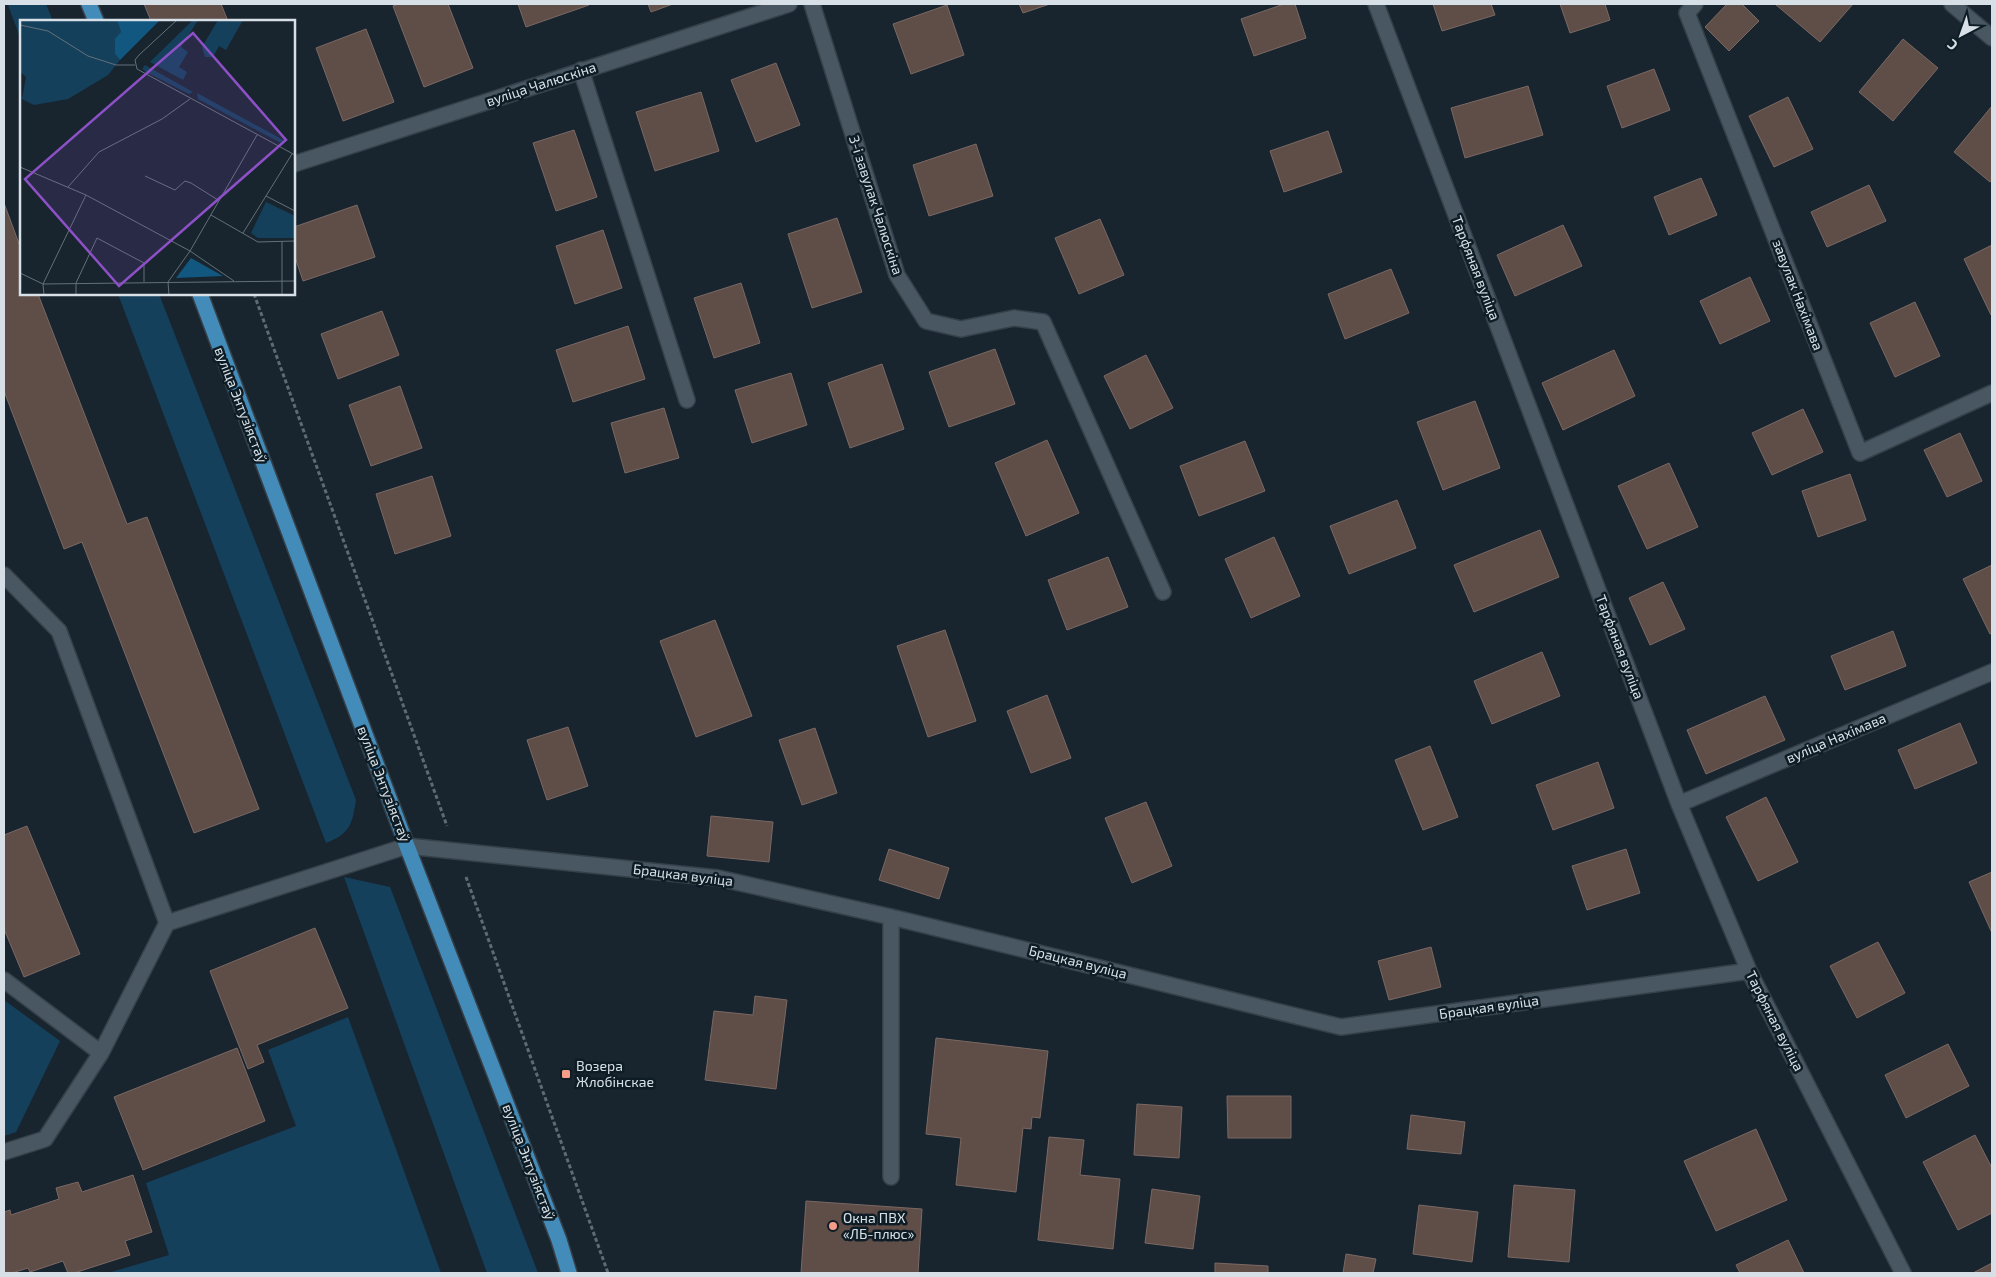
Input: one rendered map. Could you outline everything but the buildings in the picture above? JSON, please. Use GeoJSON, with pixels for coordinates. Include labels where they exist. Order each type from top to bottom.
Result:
{"type":"FeatureCollection","features":[{"type":"Feature","properties":{"kind":"main road"},"geometry":{"type":"LineString","coordinates":[[89,4],[96,20]]}},
{"type":"Feature","properties":{"kind":"main road","name":"вуліца Энтузіястаў"},"geometry":{"type":"LineString","coordinates":[[200,295],[407,846],[555,1231],[569,1273]]}},
{"type":"Feature","properties":{"kind":"street","name":"вуліца Чалюскіна"},"geometry":{"type":"LineString","coordinates":[[295,164],[789,4]]}},
{"type":"Feature","properties":{"kind":"street","name":"3-і завулак Чалюскіна"},"geometry":{"type":"LineString","coordinates":[[812,4],[897,275],[926,322],[961,329],[1014,318],[1044,322],[1163,592]]}},
{"type":"Feature","properties":{"kind":"street","name":"Тарфяная вуліца"},"geometry":{"type":"LineString","coordinates":[[1376,4],[1679,804],[1749,971],[1903,1273]]}},
{"type":"Feature","properties":{"kind":"street","name":"завулак Нахімава"},"geometry":{"type":"LineString","coordinates":[[1695,4],[1687,13],[1860,453],[1992,393]]}},
{"type":"Feature","properties":{"kind":"street"},"geometry":{"type":"LineString","coordinates":[[1952,4],[1992,38]]}},
{"type":"Feature","properties":{"kind":"street"},"geometry":{"type":"LineString","coordinates":[[581,70],[686,400]]}},
{"type":"Feature","properties":{"kind":"street"},"geometry":{"type":"LineString","coordinates":[[4,575],[59,631],[167,923]]}},
{"type":"Feature","properties":{"kind":"street","name":"вуліца Нахімава"},"geometry":{"type":"LineString","coordinates":[[1679,804],[1992,672]]}},
{"type":"Feature","properties":{"kind":"street"},"geometry":{"type":"LineString","coordinates":[[4,1152],[45,1139],[101,1053],[167,923],[407,846]]}},
{"type":"Feature","properties":{"kind":"street","name":"Брацкая вуліца"},"geometry":{"type":"LineString","coordinates":[[407,846],[718,878],[891,917],[1341,1027],[1749,971]]}},
{"type":"Feature","properties":{"kind":"street"},"geometry":{"type":"LineString","coordinates":[[891,917],[891,1176]]}},
{"type":"Feature","properties":{"kind":"street"},"geometry":{"type":"LineString","coordinates":[[4,980],[101,1053]]}},
{"type":"Feature","properties":{"kind":"path"},"geometry":{"type":"LineString","coordinates":[[254,295],[608,1273]]}},
{"type":"Feature","properties":{"kind":"shaded area"},"geometry":{"type":"Polygon","coordinates":[[[46,4],[53,20],[20,20],[20,37],[8,5],[46,4]]]}},
{"type":"Feature","properties":{"kind":"shaded area"},"geometry":{"type":"Polygon","coordinates":[[[118,295],[159,295],[356,800],[349,827],[341,835],[326,843],[118,295]]]}},
{"type":"Feature","properties":{"kind":"shaded area"},"geometry":{"type":"Polygon","coordinates":[[[344,877],[390,887],[538,1273],[487,1273],[344,877]]]}},
{"type":"Feature","properties":{"kind":"shaded area"},"geometry":{"type":"Polygon","coordinates":[[[4,1000],[60,1041],[16,1132],[4,1136],[4,1000]]]}},
{"type":"Feature","properties":{"kind":"shaded area"},"geometry":{"type":"Polygon","coordinates":[[[348,1017],[441,1273],[108,1273],[169,1255],[146,1183],[296,1126],[268,1050],[348,1017]]]}},
{"type":"Feature","properties":{"kind":"place","name":"Возера Жлобінскае"},"geometry":{"type":"Point","coordinates":[566,1074]}},
{"type":"Feature","properties":{"kind":"place","name":"Окна ПВХ «ЛБ-плюс»"},"geometry":{"type":"Point","coordinates":[833,1226]}}]}
